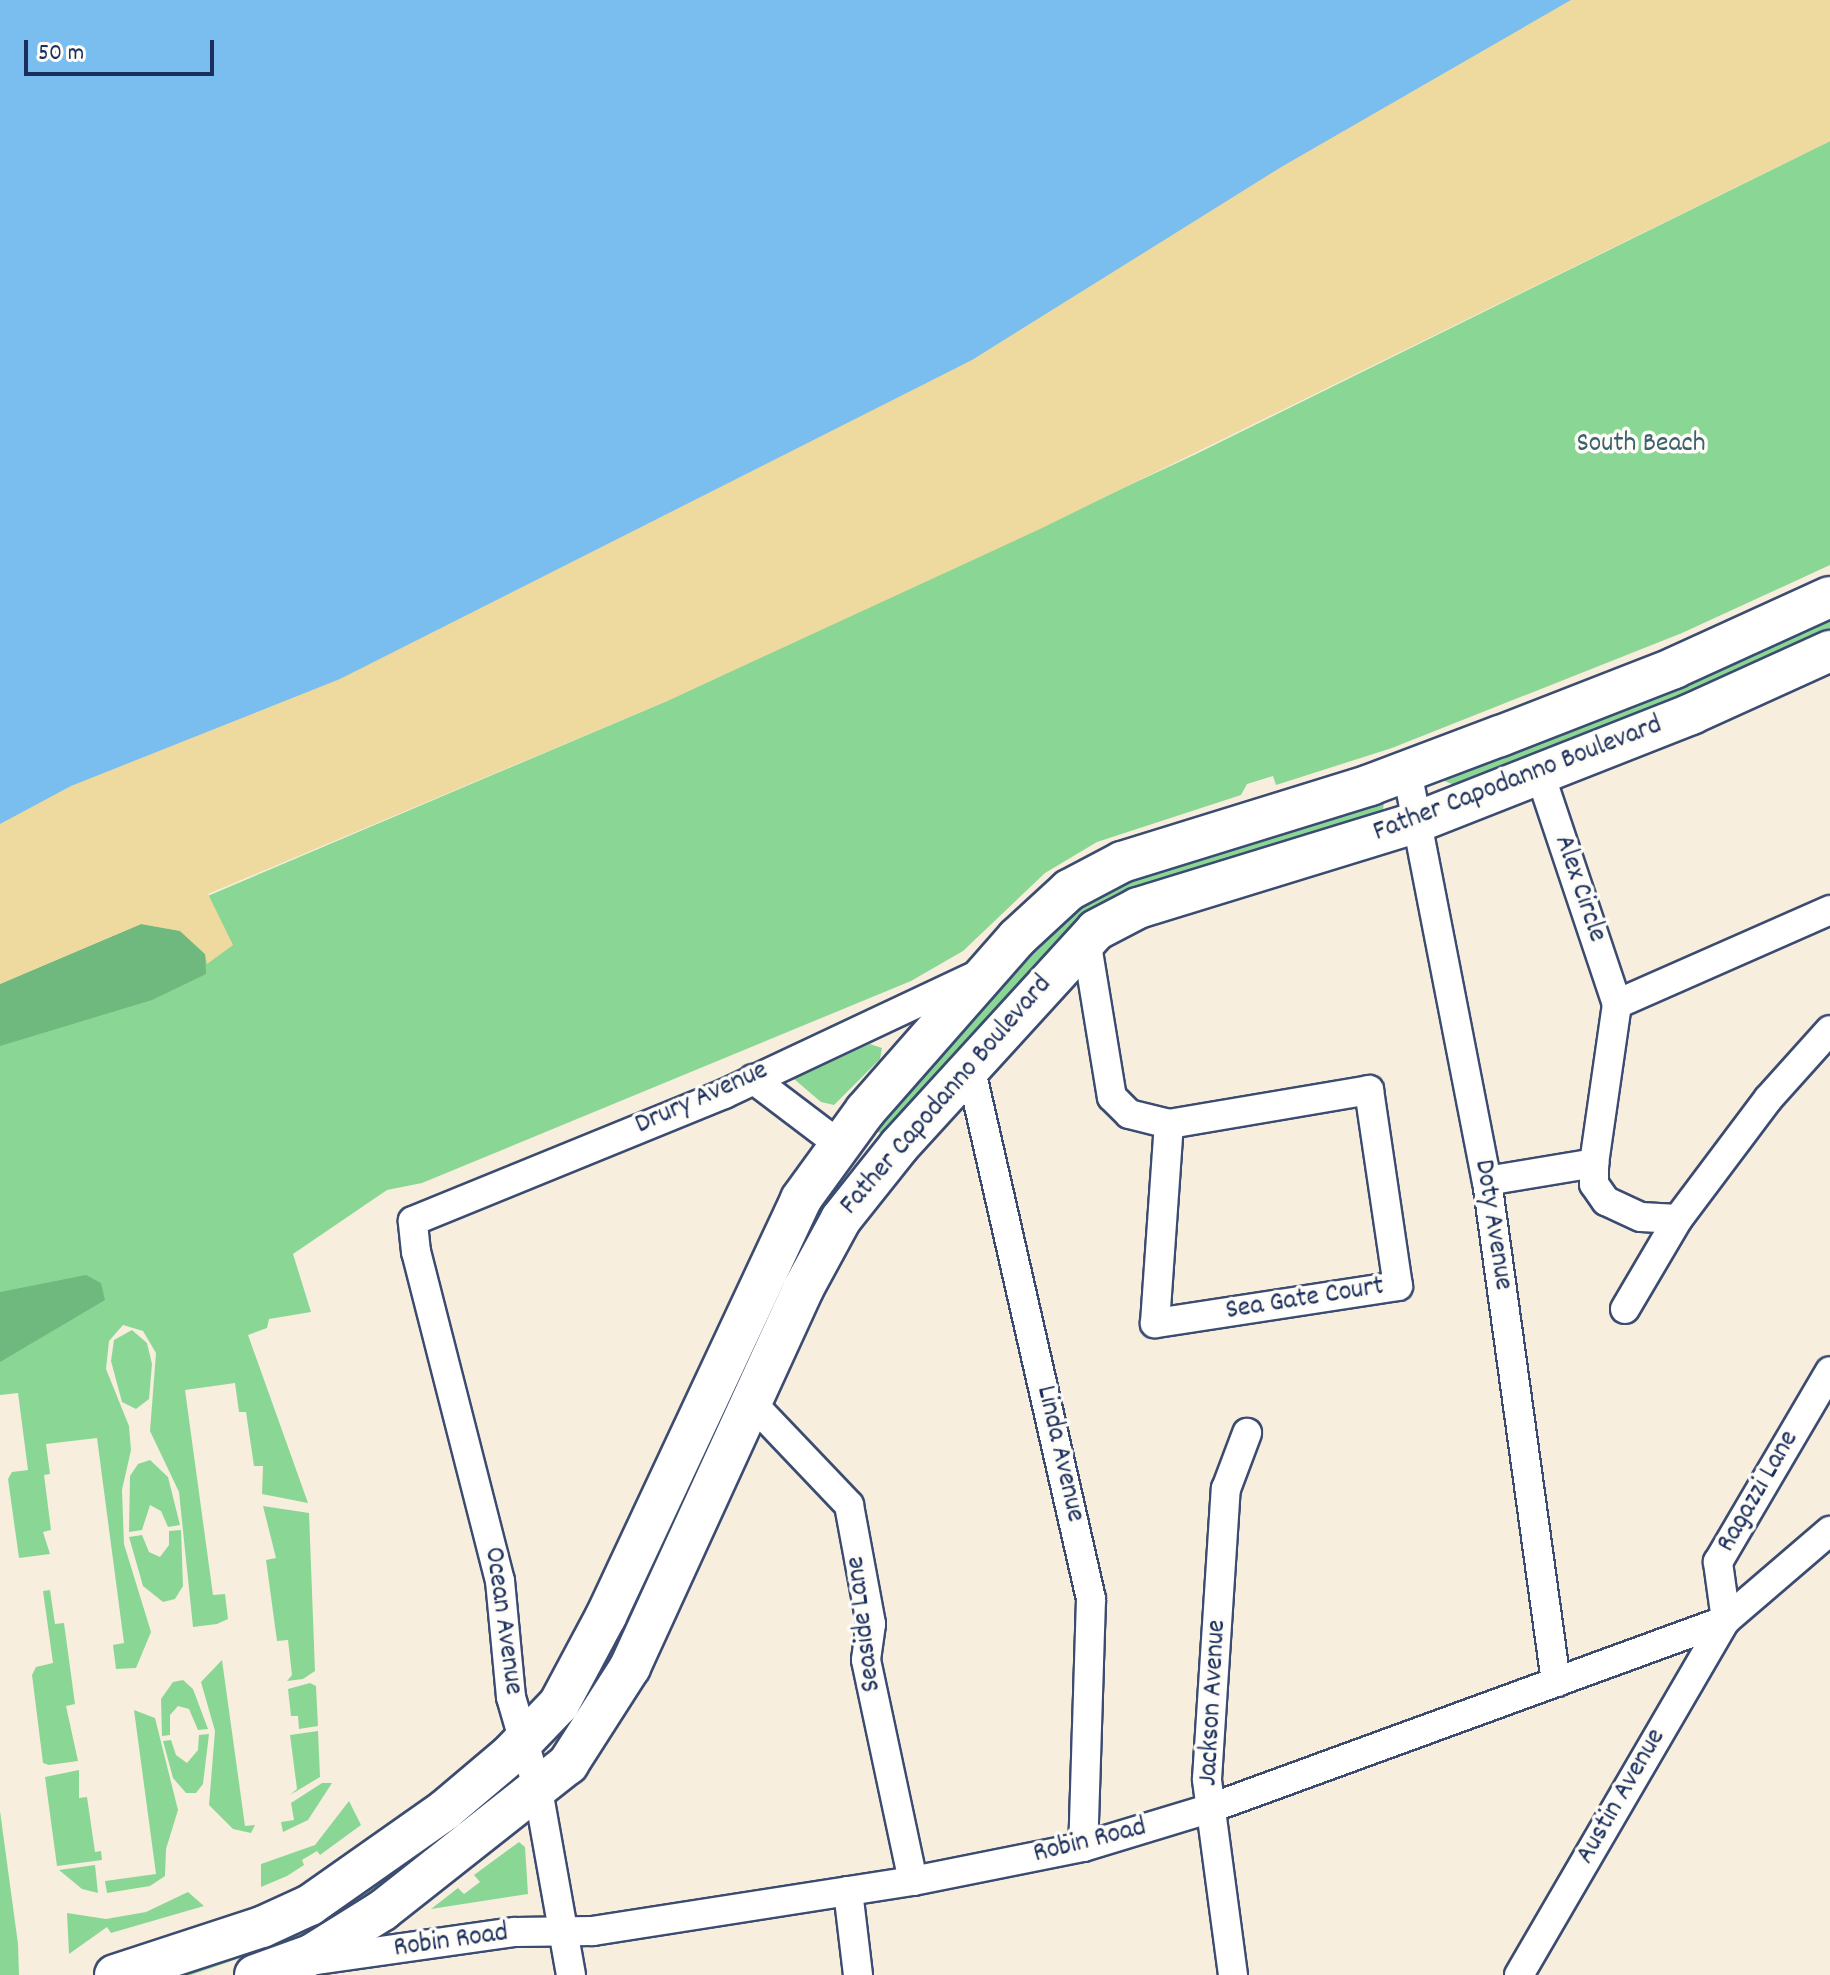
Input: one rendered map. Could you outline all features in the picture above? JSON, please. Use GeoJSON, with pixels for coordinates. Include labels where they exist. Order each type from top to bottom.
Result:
{"type":"FeatureCollection","features":[{"type":"Feature","properties":{"kind":"main road","name":"Father Capodanno Boulevard"},"geometry":{"type":"LineString","coordinates":[[115,1975],[249,1932],[310,1905],[417,1832],[524,1740],[559,1704],[582,1665],[775,1245],[840,1145],[988,970],[1054,902],[1104,870],[1407,771],[1674,668],[1830,597]]}},
{"type":"Feature","properties":{"kind":"main road","name":"Father Capodanno Boulevard"},"geometry":{"type":"LineString","coordinates":[[272,1970],[383,1910],[568,1764],[617,1692],[751,1402],[841,1219],[970,1066],[1086,939],[1138,908],[1417,822],[1691,714],[1830,651]]}},
{"type":"Feature","properties":{"kind":"street","name":"Doty Avenue"},"geometry":{"type":"LineString","coordinates":[[1407,771],[1487,1181],[1556,1682]]}},
{"type":"Feature","properties":{"kind":"street","name":"Alex Circle"},"geometry":{"type":"LineString","coordinates":[[1540,774],[1617,1004],[1594,1163],[1594,1184],[1621,1212],[1678,1219]]}},
{"type":"Feature","properties":{"kind":"street"},"geometry":{"type":"LineString","coordinates":[[1617,1004],[1830,910]]}},
{"type":"Feature","properties":{"kind":"street","name":"Sea Gate Court"},"geometry":{"type":"LineString","coordinates":[[1086,939],[1112,1097],[1129,1114],[1169,1124],[1369,1090],[1398,1286],[1155,1323],[1169,1124]]}},
{"type":"Feature","properties":{"kind":"street","name":"Drury Avenue"},"geometry":{"type":"LineString","coordinates":[[413,1221],[753,1079],[988,970]]}},
{"type":"Feature","properties":{"kind":"street"},"geometry":{"type":"LineString","coordinates":[[1625,1309],[1678,1219],[1769,1098],[1830,1030]]}},
{"type":"Feature","properties":{"kind":"street","name":"Linda Avenue"},"geometry":{"type":"LineString","coordinates":[[970,1066],[1091,1599],[1083,1847]]}},
{"type":"Feature","properties":{"kind":"street","name":"Father Capodanno Boulevard"},"geometry":{"type":"LineString","coordinates":[[753,1079],[840,1145]]}},
{"type":"Feature","properties":{"kind":"street"},"geometry":{"type":"LineString","coordinates":[[1487,1181],[1594,1163]]}},
{"type":"Feature","properties":{"kind":"street","name":"Ocean Avenue"},"geometry":{"type":"LineString","coordinates":[[413,1221],[416,1252],[500,1581],[507,1667],[538,1790],[571,1975]]}},
{"type":"Feature","properties":{"kind":"street","name":"Ragazzi Lane"},"geometry":{"type":"LineString","coordinates":[[1726,1620],[1718,1562],[1830,1371]]}},
{"type":"Feature","properties":{"kind":"street","name":"Seaside Lane"},"geometry":{"type":"LineString","coordinates":[[751,1402],[849,1505],[871,1624],[866,1660],[913,1881]]}},
{"type":"Feature","properties":{"kind":"street","name":"Jackson Avenue"},"geometry":{"type":"LineString","coordinates":[[1233,1975],[1207,1779],[1226,1489],[1247,1433]]}},
{"type":"Feature","properties":{"kind":"street","name":"Robin Road"},"geometry":{"type":"LineString","coordinates":[[272,1970],[515,1932],[563,1932],[848,1891],[1083,1847],[1211,1808],[1726,1620],[1830,1531]]}},
{"type":"Feature","properties":{"kind":"street","name":"Austin Avenue"},"geometry":{"type":"LineString","coordinates":[[1519,1975],[1726,1620]]}},
{"type":"Feature","properties":{"kind":"street"},"geometry":{"type":"LineString","coordinates":[[848,1891],[858,1975]]}},
{"type":"Feature","properties":{"kind":"green space","name":"South Beach"},"geometry":{"type":"Polygon","coordinates":[[[1830,141],[1830,565],[1682,633],[1392,748],[1276,785],[1273,776],[1247,784],[1241,795],[1097,842],[1045,873],[963,951],[911,981],[422,1183],[387,1190],[293,1254],[311,1312],[269,1319],[267,1328],[248,1335],[308,1503],[262,1494],[263,1466],[254,1466],[246,1412],[239,1412],[235,1383],[185,1390],[213,1595],[225,1594],[228,1619],[217,1624],[193,1627],[179,1492],[150,1431],[156,1353],[143,1331],[123,1325],[109,1341],[106,1369],[129,1426],[131,1450],[122,1490],[124,1544],[151,1632],[136,1668],[116,1669],[113,1645],[124,1643],[97,1438],[46,1444],[50,1474],[44,1475],[51,1530],[43,1532],[50,1554],[19,1558],[8,1479],[12,1472],[28,1470],[18,1393],[0,1395],[0,984],[667,701],[1194,455],[1830,141]]]}},
{"type":"Feature","properties":{"kind":"green space"},"geometry":{"type":"Polygon","coordinates":[[[1830,612],[1830,631],[1732,676],[1454,785],[1442,780],[1442,775],[1830,612]]]}},
{"type":"Feature","properties":{"kind":"green space"},"geometry":{"type":"Polygon","coordinates":[[[1384,800],[1383,812],[1157,884],[885,1135],[874,1130],[1048,927],[1091,892],[1384,800]]]}},
{"type":"Feature","properties":{"kind":"green space"},"geometry":{"type":"Polygon","coordinates":[[[141,924],[180,931],[205,954],[206,974],[152,1000],[0,1046],[0,984],[141,924]]]}},
{"type":"Feature","properties":{"kind":"green space"},"geometry":{"type":"Polygon","coordinates":[[[870,1044],[882,1048],[880,1059],[834,1105],[821,1102],[794,1079],[870,1044]]]}},
{"type":"Feature","properties":{"kind":"green space"},"geometry":{"type":"Polygon","coordinates":[[[86,1275],[101,1283],[105,1300],[0,1362],[0,1292],[86,1275]]]}},
{"type":"Feature","properties":{"kind":"green space"},"geometry":{"type":"Polygon","coordinates":[[[132,1330],[147,1343],[152,1364],[149,1399],[136,1409],[122,1402],[111,1361],[114,1340],[132,1330]]]}},
{"type":"Feature","properties":{"kind":"green space"},"geometry":{"type":"Polygon","coordinates":[[[150,1460],[168,1477],[180,1525],[168,1527],[161,1511],[150,1505],[142,1530],[129,1532],[130,1476],[138,1464],[150,1460]]]}},
{"type":"Feature","properties":{"kind":"green space"},"geometry":{"type":"Polygon","coordinates":[[[263,1506],[309,1513],[315,1671],[303,1679],[287,1681],[292,1675],[288,1640],[277,1641],[266,1560],[276,1558],[263,1506]]]}},
{"type":"Feature","properties":{"kind":"green space"},"geometry":{"type":"Polygon","coordinates":[[[181,1530],[183,1586],[175,1599],[163,1602],[143,1586],[129,1537],[142,1535],[149,1552],[160,1557],[169,1545],[169,1531],[181,1530]]]}},
{"type":"Feature","properties":{"kind":"green space"},"geometry":{"type":"Polygon","coordinates":[[[50,1590],[55,1624],[64,1623],[75,1704],[66,1706],[78,1761],[49,1765],[43,1763],[32,1675],[36,1667],[53,1663],[43,1591],[50,1590]]]}},
{"type":"Feature","properties":{"kind":"green space"},"geometry":{"type":"Polygon","coordinates":[[[222,1660],[245,1826],[255,1825],[251,1833],[233,1829],[209,1805],[215,1731],[201,1682],[222,1660]]]}},
{"type":"Feature","properties":{"kind":"green space"},"geometry":{"type":"Polygon","coordinates":[[[183,1680],[193,1689],[208,1729],[198,1730],[189,1709],[178,1706],[170,1715],[170,1735],[162,1736],[161,1699],[173,1682],[183,1680]]]}},
{"type":"Feature","properties":{"kind":"green space"},"geometry":{"type":"Polygon","coordinates":[[[310,1683],[316,1686],[318,1726],[299,1729],[298,1716],[291,1716],[288,1689],[310,1683]]]}},
{"type":"Feature","properties":{"kind":"green space"},"geometry":{"type":"Polygon","coordinates":[[[134,1710],[155,1718],[178,1810],[166,1849],[165,1876],[150,1886],[107,1893],[105,1881],[156,1874],[134,1710]]]}},
{"type":"Feature","properties":{"kind":"green space"},"geometry":{"type":"Polygon","coordinates":[[[318,1731],[320,1777],[290,1795],[297,1789],[290,1735],[318,1731]]]}},
{"type":"Feature","properties":{"kind":"green space"},"geometry":{"type":"Polygon","coordinates":[[[209,1734],[203,1784],[196,1793],[186,1793],[173,1778],[163,1741],[171,1740],[176,1755],[187,1763],[198,1750],[199,1735],[209,1734]]]}},
{"type":"Feature","properties":{"kind":"green space"},"geometry":{"type":"Polygon","coordinates":[[[79,1770],[79,1798],[87,1797],[95,1852],[101,1851],[102,1860],[57,1866],[45,1777],[79,1770]]]}},
{"type":"Feature","properties":{"kind":"green space"},"geometry":{"type":"Polygon","coordinates":[[[322,1783],[332,1783],[308,1820],[283,1832],[281,1822],[294,1820],[291,1803],[322,1783]]]}},
{"type":"Feature","properties":{"kind":"green space"},"geometry":{"type":"Polygon","coordinates":[[[494,1792],[495,1797],[400,1875],[312,1933],[191,1975],[134,1975],[494,1792]]]}},
{"type":"Feature","properties":{"kind":"green space"},"geometry":{"type":"Polygon","coordinates":[[[349,1801],[361,1825],[320,1855],[317,1851],[302,1860],[304,1865],[287,1876],[261,1887],[261,1864],[315,1845],[349,1801]]]}},
{"type":"Feature","properties":{"kind":"green space"},"geometry":{"type":"Polygon","coordinates":[[[0,1811],[18,1944],[19,1975],[0,1975],[0,1811]]]}},
{"type":"Feature","properties":{"kind":"green space"},"geometry":{"type":"Polygon","coordinates":[[[519,1842],[525,1847],[528,1894],[431,1909],[458,1888],[464,1894],[480,1882],[474,1875],[519,1842]]]}},
{"type":"Feature","properties":{"kind":"green space"},"geometry":{"type":"Polygon","coordinates":[[[95,1865],[98,1893],[82,1889],[59,1870],[95,1865]]]}},
{"type":"Feature","properties":{"kind":"green space"},"geometry":{"type":"Polygon","coordinates":[[[188,1892],[204,1906],[111,1933],[107,1927],[69,1954],[67,1913],[106,1919],[146,1912],[188,1892]]]}},
{"type":"Feature","properties":{"kind":"sand"},"geometry":{"type":"Polygon","coordinates":[[[1452,0],[1830,0],[1830,141],[1040,529],[667,701],[208,894],[233,945],[207,964],[205,954],[180,931],[141,924],[0,984],[0,751],[1452,0]]]}},
{"type":"Feature","properties":{"kind":"water"},"geometry":{"type":"Polygon","coordinates":[[[0,0],[1571,0],[1283,166],[972,360],[340,679],[71,786],[0,824],[0,0]]]}}]}
